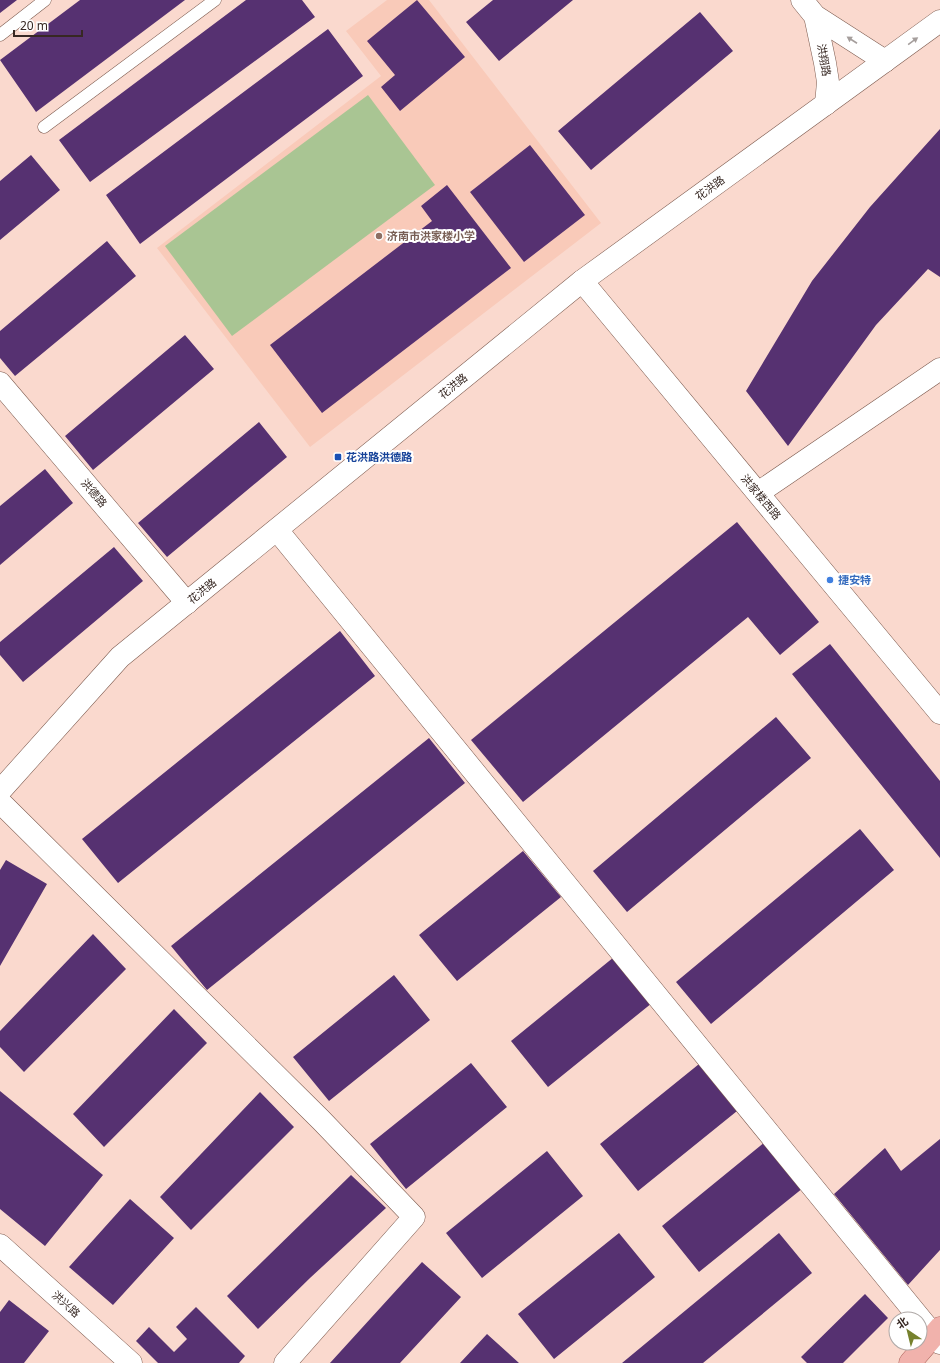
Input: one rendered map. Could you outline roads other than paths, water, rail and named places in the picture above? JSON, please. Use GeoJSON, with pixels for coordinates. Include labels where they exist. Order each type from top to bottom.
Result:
{"type":"FeatureCollection","features":[{"type":"Feature","properties":{"kind":"main road"},"geometry":{"type":"LineString","coordinates":[[910,1363],[938,1335]]}},
{"type":"Feature","properties":{"kind":"street","name":"洪翔路"},"geometry":{"type":"LineString","coordinates":[[809,8],[885,61]]}},
{"type":"Feature","properties":{"kind":"street","name":"洪翔路"},"geometry":{"type":"LineString","coordinates":[[809,8],[825,63],[828,82],[826,104]]}},
{"type":"Feature","properties":{"kind":"street","name":"花洪路"},"geometry":{"type":"LineString","coordinates":[[0,791],[120,657],[582,281],[940,21]]}},
{"type":"Feature","properties":{"kind":"street","name":"洪家楼西路"},"geometry":{"type":"LineString","coordinates":[[582,281],[940,713]]}},
{"type":"Feature","properties":{"kind":"street"},"geometry":{"type":"LineString","coordinates":[[758,494],[940,369]]}},
{"type":"Feature","properties":{"kind":"street","name":"洪德路"},"geometry":{"type":"LineString","coordinates":[[0,383],[187,603]]}},
{"type":"Feature","properties":{"kind":"street"},"geometry":{"type":"LineString","coordinates":[[277,530],[938,1335]]}},
{"type":"Feature","properties":{"kind":"street"},"geometry":{"type":"LineString","coordinates":[[0,802],[321,1120],[414,1218],[285,1363]]}},
{"type":"Feature","properties":{"kind":"street","name":"洪兴路"},"geometry":{"type":"LineString","coordinates":[[0,1245],[131,1363]]}},
{"type":"Feature","properties":{"kind":"lane"},"geometry":{"type":"LineString","coordinates":[[0,34],[46,0]]}},
{"type":"Feature","properties":{"kind":"lane"},"geometry":{"type":"LineString","coordinates":[[44,126],[215,0]]}},
{"type":"Feature","properties":{"kind":"place","name":"济南市洪家楼小学"},"geometry":{"type":"Point","coordinates":[379,236]}},
{"type":"Feature","properties":{"kind":"place","name":"花洪路洪德路"},"geometry":{"type":"Point","coordinates":[338,457]}},
{"type":"Feature","properties":{"kind":"place","name":"捷安特"},"geometry":{"type":"Point","coordinates":[830,580]}}]}
